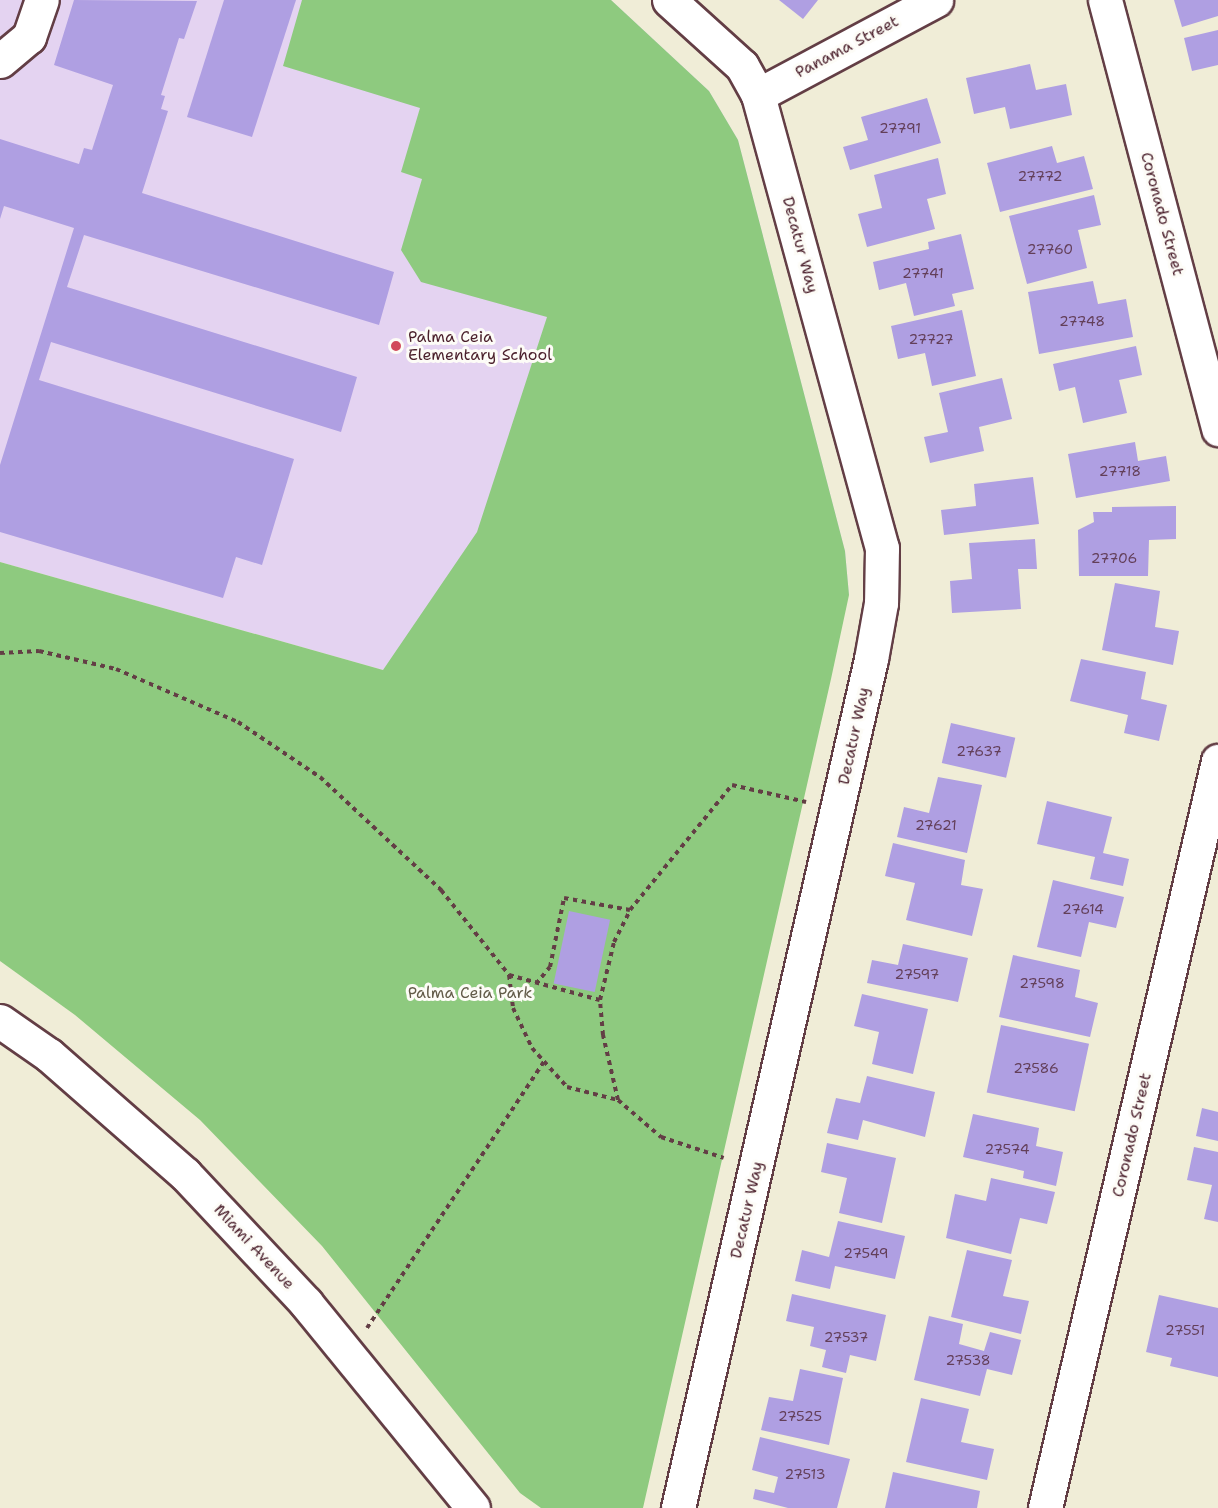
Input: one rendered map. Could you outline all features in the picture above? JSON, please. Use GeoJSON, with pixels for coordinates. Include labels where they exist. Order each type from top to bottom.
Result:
{"type":"FeatureCollection","features":[{"type":"Feature","properties":{"kind":"street"},"geometry":{"type":"LineString","coordinates":[[0,61],[29,37],[42,0]]}},
{"type":"Feature","properties":{"kind":"street","name":"Decatur Way"},"geometry":{"type":"LineString","coordinates":[[669,0],[742,66],[758,95],[882,548],[881,603],[838,809],[678,1508]]}},
{"type":"Feature","properties":{"kind":"street","name":"Panama Street"},"geometry":{"type":"LineString","coordinates":[[758,95],[936,0]]}},
{"type":"Feature","properties":{"kind":"street","name":"Coronado Street"},"geometry":{"type":"LineString","coordinates":[[1105,0],[1218,429]]}},
{"type":"Feature","properties":{"kind":"street","name":"Coronado Street"},"geometry":{"type":"LineString","coordinates":[[1045,1508],[1218,761]]}},
{"type":"Feature","properties":{"kind":"street","name":"Miami Avenue"},"geometry":{"type":"LineString","coordinates":[[0,1021],[49,1055],[185,1174],[306,1303],[473,1508]]}},
{"type":"Feature","properties":{"kind":"path"},"geometry":{"type":"LineString","coordinates":[[0,653],[39,651],[116,669],[237,722],[320,777],[433,882],[508,975],[513,1008],[532,1048],[567,1087],[618,1100],[662,1137],[710,1155],[757,1165]]}},
{"type":"Feature","properties":{"kind":"path"},"geometry":{"type":"LineString","coordinates":[[618,1100],[603,1035],[600,1000],[614,942],[630,910],[732,786],[838,809]]}},
{"type":"Feature","properties":{"kind":"path"},"geometry":{"type":"LineString","coordinates":[[536,984],[550,967],[564,898],[630,910]]}},
{"type":"Feature","properties":{"kind":"path"},"geometry":{"type":"LineString","coordinates":[[508,975],[600,1000]]}},
{"type":"Feature","properties":{"kind":"path"},"geometry":{"type":"LineString","coordinates":[[348,1356],[544,1062]]}},
{"type":"Feature","properties":{"kind":"shaded area","name":"Palma Ceia Elementary School"},"geometry":{"type":"Polygon","coordinates":[[[0,0],[611,0],[709,91],[738,140],[845,551],[849,595],[383,670],[0,562],[0,0]]]}},
{"type":"Feature","properties":{"kind":"green space","name":"Palma Ceia Park"},"geometry":{"type":"Polygon","coordinates":[[[302,0],[611,0],[709,91],[738,140],[845,551],[849,595],[643,1508],[541,1508],[520,1493],[322,1246],[200,1120],[75,1015],[0,961],[0,562],[383,670],[477,532],[547,317],[421,282],[401,250],[422,179],[401,172],[420,108],[283,66],[302,0]]]}},
{"type":"Feature","properties":{"kind":"building"},"geometry":{"type":"Polygon","coordinates":[[[74,0],[197,1],[184,39],[179,38],[161,95],[165,96],[161,109],[168,111],[142,193],[394,272],[379,325],[84,235],[67,287],[357,377],[341,432],[51,342],[39,380],[294,459],[262,565],[236,557],[223,598],[0,532],[0,465],[74,228],[4,206],[0,219],[0,139],[79,164],[84,148],[92,150],[113,85],[54,65],[74,0]]]}},
{"type":"Feature","properties":{"kind":"building"},"geometry":{"type":"Polygon","coordinates":[[[224,0],[296,0],[252,137],[187,117],[224,0]]]}},
{"type":"Feature","properties":{"kind":"building"},"geometry":{"type":"Polygon","coordinates":[[[779,0],[818,0],[803,19],[779,0]]]}},
{"type":"Feature","properties":{"kind":"building"},"geometry":{"type":"Polygon","coordinates":[[[1174,0],[1218,0],[1218,16],[1182,27],[1174,0]]]}},
{"type":"Feature","properties":{"kind":"building"},"geometry":{"type":"Polygon","coordinates":[[[1218,30],[1218,65],[1192,71],[1184,38],[1218,30]]]}},
{"type":"Feature","properties":{"kind":"building"},"geometry":{"type":"Polygon","coordinates":[[[1030,64],[1036,90],[1066,84],[1072,115],[1010,129],[1005,107],[974,114],[966,78],[1030,64]]]}},
{"type":"Feature","properties":{"kind":"building"},"geometry":{"type":"Polygon","coordinates":[[[927,98],[941,143],[850,170],[843,147],[868,140],[861,117],[927,98]]]}},
{"type":"Feature","properties":{"kind":"building"},"geometry":{"type":"Polygon","coordinates":[[[1052,146],[1057,163],[1084,156],[1093,189],[1000,212],[987,163],[1052,146]]]}},
{"type":"Feature","properties":{"kind":"building"},"geometry":{"type":"Polygon","coordinates":[[[938,158],[946,194],[927,199],[935,229],[867,247],[858,214],[882,208],[874,175],[938,158]]]}},
{"type":"Feature","properties":{"kind":"building"},"geometry":{"type":"Polygon","coordinates":[[[1094,195],[1101,225],[1078,230],[1087,268],[1027,284],[1009,216],[1094,195]]]}},
{"type":"Feature","properties":{"kind":"building"},"geometry":{"type":"Polygon","coordinates":[[[961,234],[974,289],[952,294],[955,306],[914,316],[906,283],[879,290],[873,262],[929,249],[928,242],[961,234]]]}},
{"type":"Feature","properties":{"kind":"building"},"geometry":{"type":"Polygon","coordinates":[[[1093,281],[1098,304],[1126,299],[1133,337],[1039,354],[1028,292],[1093,281]]]}},
{"type":"Feature","properties":{"kind":"building"},"geometry":{"type":"Polygon","coordinates":[[[962,310],[976,376],[932,386],[925,353],[898,359],[891,326],[962,310]]]}},
{"type":"Feature","properties":{"kind":"building"},"geometry":{"type":"Polygon","coordinates":[[[1136,346],[1142,375],[1119,380],[1127,413],[1083,423],[1075,387],[1059,391],[1053,364],[1136,346]]]}},
{"type":"Feature","properties":{"kind":"building"},"geometry":{"type":"Polygon","coordinates":[[[1002,378],[1012,419],[979,427],[984,451],[930,463],[924,437],[948,432],[939,393],[1002,378]]]}},
{"type":"Feature","properties":{"kind":"building"},"geometry":{"type":"Polygon","coordinates":[[[1135,442],[1138,461],[1166,456],[1170,481],[1076,498],[1068,454],[1135,442]]]}},
{"type":"Feature","properties":{"kind":"building"},"geometry":{"type":"Polygon","coordinates":[[[1033,477],[1039,524],[944,535],[941,510],[976,506],[974,484],[1033,477]]]}},
{"type":"Feature","properties":{"kind":"building"},"geometry":{"type":"Polygon","coordinates":[[[1176,506],[1176,539],[1149,540],[1148,576],[1079,576],[1078,530],[1094,522],[1093,512],[1112,512],[1112,507],[1176,506]]]}},
{"type":"Feature","properties":{"kind":"building"},"geometry":{"type":"Polygon","coordinates":[[[1035,539],[1037,569],[1018,569],[1021,609],[952,613],[950,581],[972,579],[969,543],[1035,539]]]}},
{"type":"Feature","properties":{"kind":"building"},"geometry":{"type":"Polygon","coordinates":[[[1115,583],[1160,591],[1155,627],[1179,631],[1173,665],[1102,650],[1115,583]]]}},
{"type":"Feature","properties":{"kind":"building"},"geometry":{"type":"Polygon","coordinates":[[[1081,659],[1146,672],[1141,699],[1167,705],[1159,741],[1124,733],[1128,715],[1070,701],[1081,659]]]}},
{"type":"Feature","properties":{"kind":"building"},"geometry":{"type":"Polygon","coordinates":[[[951,723],[1015,738],[1006,778],[942,763],[951,723]]]}},
{"type":"Feature","properties":{"kind":"building"},"geometry":{"type":"Polygon","coordinates":[[[938,777],[982,785],[967,853],[897,837],[904,807],[929,813],[938,777]]]}},
{"type":"Feature","properties":{"kind":"building"},"geometry":{"type":"Polygon","coordinates":[[[1047,801],[1112,817],[1103,853],[1129,859],[1123,886],[1090,879],[1095,857],[1037,844],[1047,801]]]}},
{"type":"Feature","properties":{"kind":"building"},"geometry":{"type":"Polygon","coordinates":[[[893,843],[965,860],[961,885],[983,889],[972,936],[906,920],[915,883],[885,876],[893,843]]]}},
{"type":"Feature","properties":{"kind":"building"},"geometry":{"type":"Polygon","coordinates":[[[1053,880],[1124,897],[1116,928],[1089,922],[1081,957],[1037,947],[1053,880]]]}},
{"type":"Feature","properties":{"kind":"building"},"geometry":{"type":"Polygon","coordinates":[[[569,911],[610,920],[595,992],[554,983],[569,911]]]}},
{"type":"Feature","properties":{"kind":"building"},"geometry":{"type":"Polygon","coordinates":[[[903,944],[968,958],[958,1002],[867,983],[872,960],[898,965],[903,944]]]}},
{"type":"Feature","properties":{"kind":"building"},"geometry":{"type":"Polygon","coordinates":[[[1013,955],[1080,970],[1075,997],[1098,1003],[1090,1037],[999,1017],[1013,955]]]}},
{"type":"Feature","properties":{"kind":"building"},"geometry":{"type":"Polygon","coordinates":[[[862,994],[928,1009],[913,1074],[872,1064],[879,1032],[854,1026],[862,994]]]}},
{"type":"Feature","properties":{"kind":"building"},"geometry":{"type":"Polygon","coordinates":[[[1001,1025],[1089,1044],[1075,1111],[987,1092],[1001,1025]]]}},
{"type":"Feature","properties":{"kind":"building"},"geometry":{"type":"Polygon","coordinates":[[[867,1076],[935,1092],[925,1137],[863,1120],[858,1140],[827,1133],[836,1098],[860,1103],[867,1076]]]}},
{"type":"Feature","properties":{"kind":"building"},"geometry":{"type":"Polygon","coordinates":[[[1202,1108],[1218,1112],[1218,1141],[1196,1136],[1202,1108]]]}},
{"type":"Feature","properties":{"kind":"building"},"geometry":{"type":"Polygon","coordinates":[[[973,1114],[1039,1128],[1036,1146],[1063,1152],[1056,1186],[1023,1178],[1024,1171],[963,1157],[973,1114]]]}},
{"type":"Feature","properties":{"kind":"building"},"geometry":{"type":"Polygon","coordinates":[[[827,1143],[896,1158],[882,1223],[839,1213],[847,1178],[821,1172],[827,1143]]]}},
{"type":"Feature","properties":{"kind":"building"},"geometry":{"type":"Polygon","coordinates":[[[1194,1147],[1218,1152],[1218,1222],[1204,1219],[1212,1185],[1187,1180],[1194,1147]]]}},
{"type":"Feature","properties":{"kind":"building"},"geometry":{"type":"Polygon","coordinates":[[[991,1178],[1055,1192],[1047,1224],[1020,1218],[1011,1254],[946,1238],[955,1194],[986,1201],[991,1178]]]}},
{"type":"Feature","properties":{"kind":"building"},"geometry":{"type":"Polygon","coordinates":[[[838,1221],[905,1236],[895,1279],[835,1266],[830,1289],[795,1281],[802,1250],[829,1257],[838,1221]]]}},
{"type":"Feature","properties":{"kind":"building"},"geometry":{"type":"Polygon","coordinates":[[[967,1250],[1012,1260],[1003,1296],[1029,1301],[1021,1334],[951,1317],[967,1250]]]}},
{"type":"Feature","properties":{"kind":"building"},"geometry":{"type":"Polygon","coordinates":[[[792,1294],[886,1315],[876,1361],[850,1355],[846,1373],[822,1367],[826,1350],[810,1346],[814,1327],[786,1321],[792,1294]]]}},
{"type":"Feature","properties":{"kind":"building"},"geometry":{"type":"Polygon","coordinates":[[[1159,1295],[1218,1308],[1218,1377],[1170,1366],[1172,1358],[1146,1352],[1159,1295]]]}},
{"type":"Feature","properties":{"kind":"building"},"geometry":{"type":"Polygon","coordinates":[[[929,1316],[963,1324],[959,1344],[984,1351],[990,1332],[1021,1340],[1012,1375],[987,1369],[980,1396],[914,1380],[929,1316]]]}},
{"type":"Feature","properties":{"kind":"building"},"geometry":{"type":"Polygon","coordinates":[[[800,1369],[843,1378],[829,1445],[761,1430],[769,1397],[793,1401],[800,1369]]]}},
{"type":"Feature","properties":{"kind":"building"},"geometry":{"type":"Polygon","coordinates":[[[921,1398],[969,1409],[961,1442],[994,1449],[987,1480],[906,1462],[921,1398]]]}},
{"type":"Feature","properties":{"kind":"building"},"geometry":{"type":"Polygon","coordinates":[[[760,1437],[850,1459],[837,1508],[788,1508],[753,1499],[755,1489],[774,1493],[778,1477],[752,1470],[760,1437]]]}},
{"type":"Feature","properties":{"kind":"building"},"geometry":{"type":"Polygon","coordinates":[[[893,1472],[980,1491],[977,1508],[885,1508],[893,1472]]]}},
{"type":"Feature","properties":{"kind":"place","name":"Palma Ceia Elementary School"},"geometry":{"type":"Point","coordinates":[396,346]}}]}
